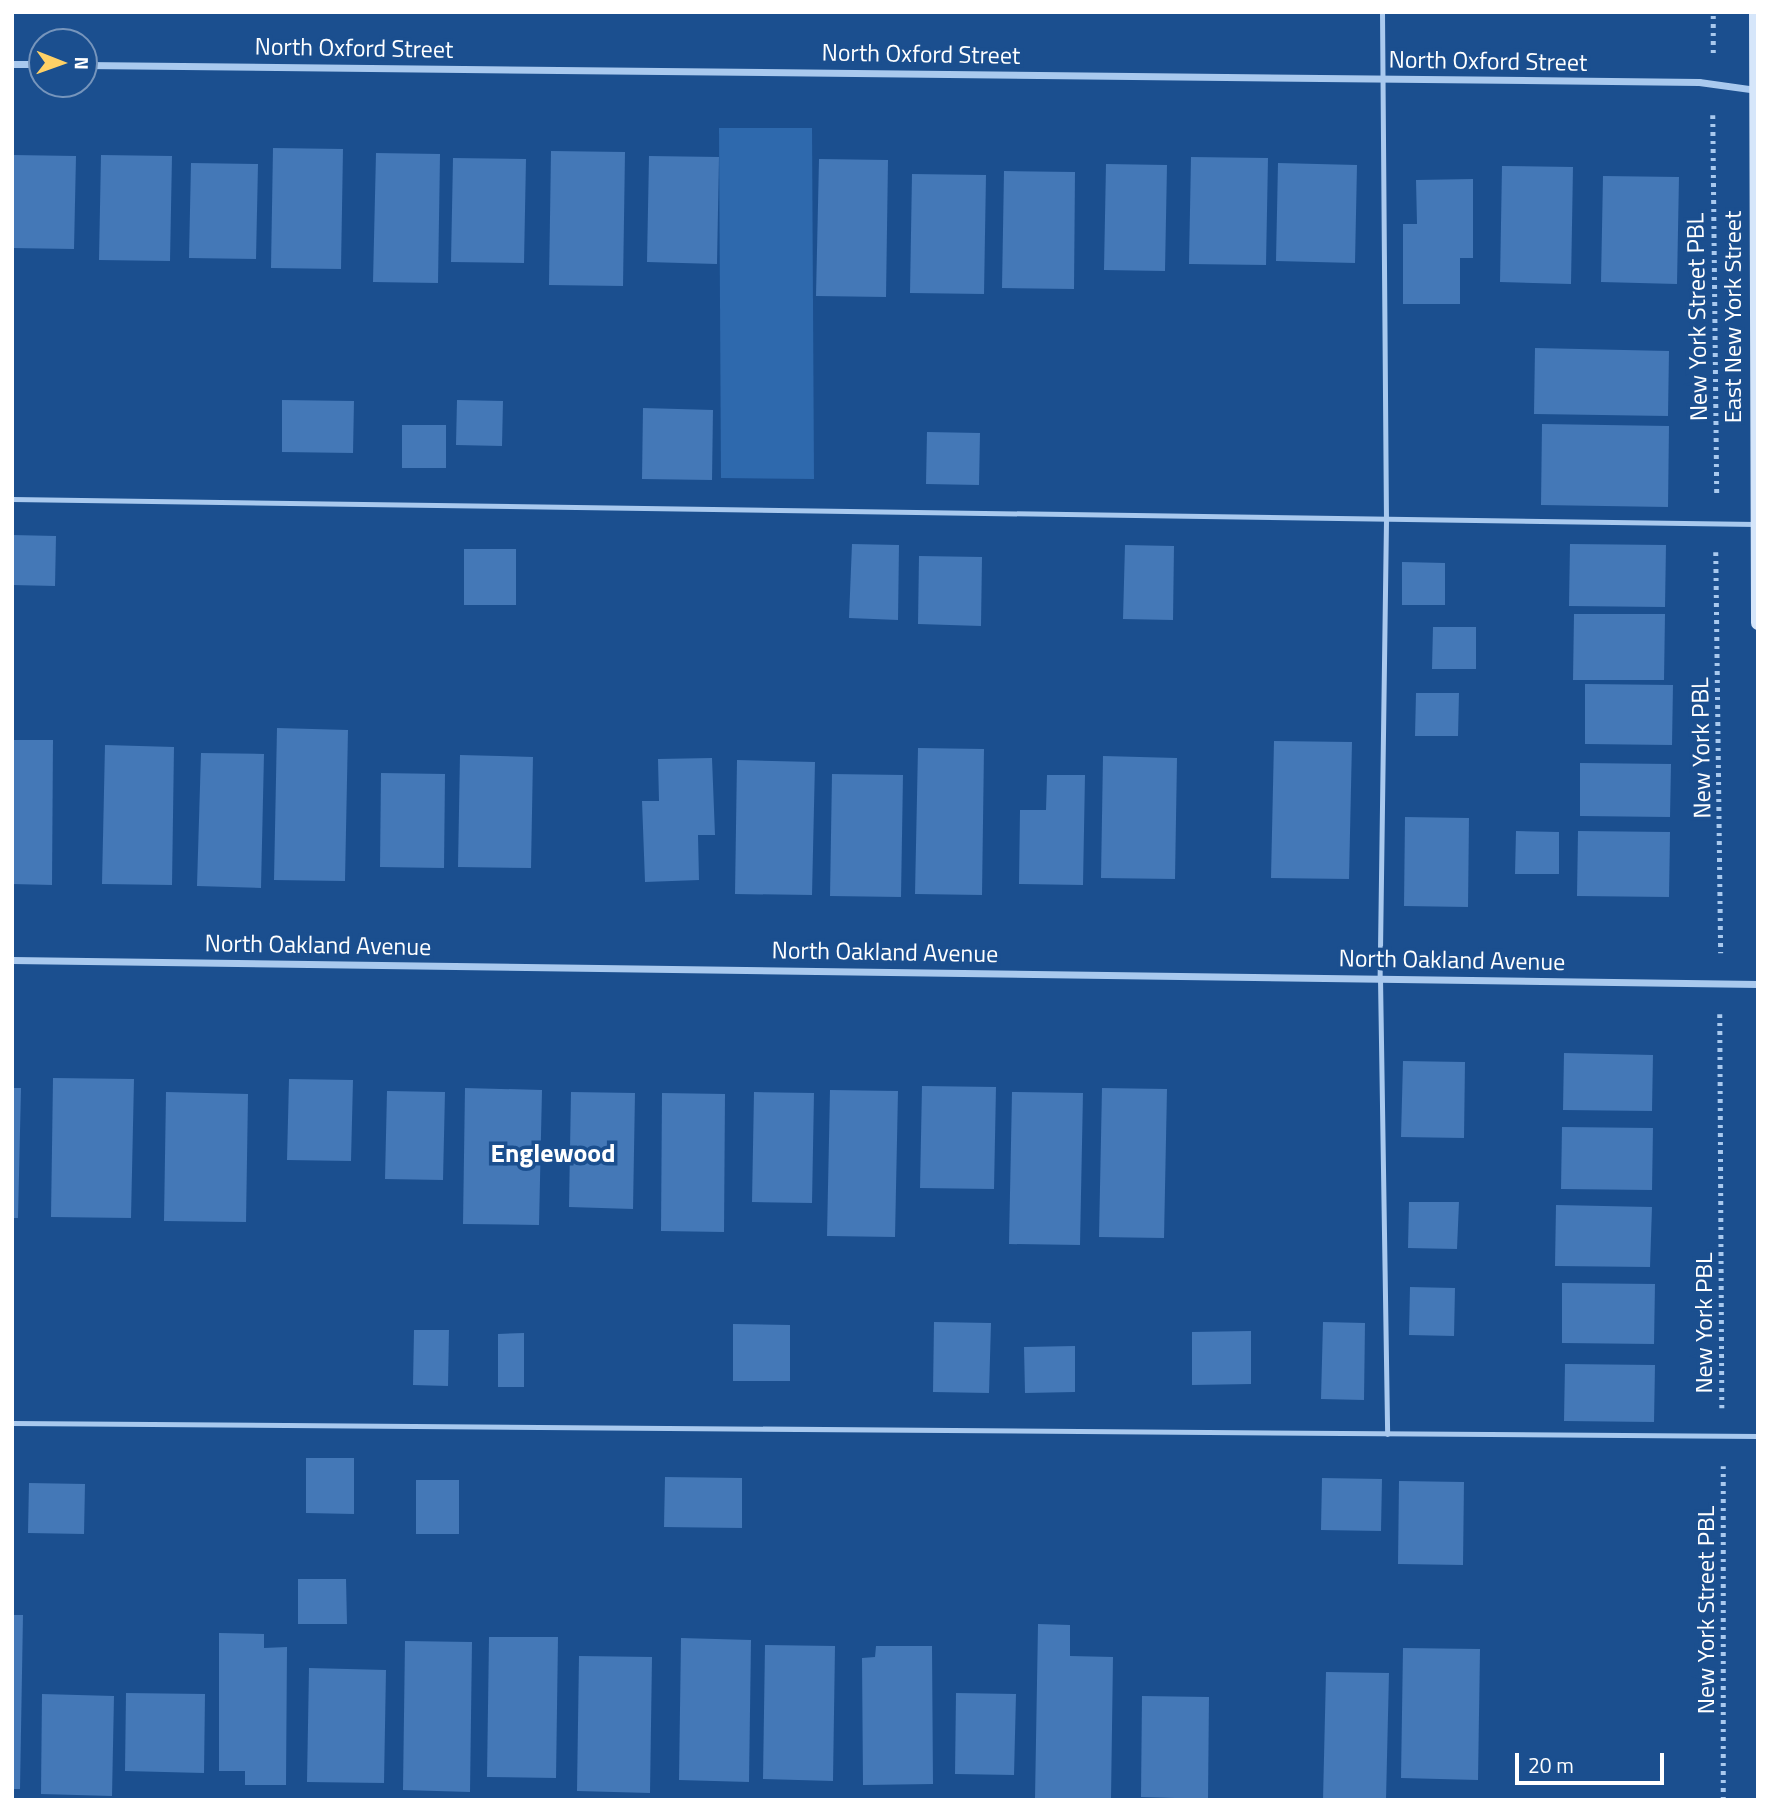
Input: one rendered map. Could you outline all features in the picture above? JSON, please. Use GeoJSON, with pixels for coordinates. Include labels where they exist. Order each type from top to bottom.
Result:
{"type":"FeatureCollection","features":[{"type":"Feature","properties":{"kind":"main road","name":"East New York Street"},"geometry":{"type":"LineString","coordinates":[[1756,12],[1758,623]]}},
{"type":"Feature","properties":{"kind":"street","name":"North Oxford Street"},"geometry":{"type":"LineString","coordinates":[[98,65],[1699,82],[1757,90]]}},
{"type":"Feature","properties":{"kind":"street","name":"North Oakland Avenue"},"geometry":{"type":"LineString","coordinates":[[12,960],[1758,984]]}},
{"type":"Feature","properties":{"kind":"lane"},"geometry":{"type":"LineString","coordinates":[[1382,12],[1386,520],[1380,978],[1387,1434]]}},
{"type":"Feature","properties":{"kind":"lane"},"geometry":{"type":"LineString","coordinates":[[12,499],[1756,524]]}},
{"type":"Feature","properties":{"kind":"lane"},"geometry":{"type":"LineString","coordinates":[[12,1423],[1758,1436]]}},
{"type":"Feature","properties":{"kind":"path"},"geometry":{"type":"LineString","coordinates":[[1713,12],[1713,29]]}},
{"type":"Feature","properties":{"kind":"path","name":"New York Street PBL"},"geometry":{"type":"LineString","coordinates":[[1713,132],[1717,502]]}},
{"type":"Feature","properties":{"kind":"path","name":"New York PBL"},"geometry":{"type":"LineString","coordinates":[[1716,544],[1721,952]]}},
{"type":"Feature","properties":{"kind":"path","name":"New York PBL"},"geometry":{"type":"LineString","coordinates":[[1720,1019],[1722,1416]]}},
{"type":"Feature","properties":{"kind":"path","name":"New York Street PBL"},"geometry":{"type":"LineString","coordinates":[[1723,1462],[1723,1800]]}},
{"type":"Feature","properties":{"kind":"shaded area"},"geometry":{"type":"Polygon","coordinates":[[[719,128],[812,128],[814,479],[721,478],[719,128]]]}},
{"type":"Feature","properties":{"kind":"building"},"geometry":{"type":"Polygon","coordinates":[[[273,148],[343,149],[341,269],[271,268],[273,148]]]}},
{"type":"Feature","properties":{"kind":"building"},"geometry":{"type":"Polygon","coordinates":[[[551,151],[625,152],[623,286],[549,285],[551,151]]]}},
{"type":"Feature","properties":{"kind":"building"},"geometry":{"type":"Polygon","coordinates":[[[376,153],[440,154],[438,283],[373,282],[376,153]]]}},
{"type":"Feature","properties":{"kind":"building"},"geometry":{"type":"Polygon","coordinates":[[[13,155],[76,156],[74,249],[12,248],[13,155]]]}},
{"type":"Feature","properties":{"kind":"building"},"geometry":{"type":"Polygon","coordinates":[[[101,155],[172,156],[170,261],[99,260],[101,155]]]}},
{"type":"Feature","properties":{"kind":"building"},"geometry":{"type":"Polygon","coordinates":[[[649,156],[719,157],[717,264],[647,262],[649,156]]]}},
{"type":"Feature","properties":{"kind":"building"},"geometry":{"type":"Polygon","coordinates":[[[1191,157],[1268,158],[1266,265],[1189,264],[1191,157]]]}},
{"type":"Feature","properties":{"kind":"building"},"geometry":{"type":"Polygon","coordinates":[[[453,158],[526,159],[524,263],[451,262],[453,158]]]}},
{"type":"Feature","properties":{"kind":"building"},"geometry":{"type":"Polygon","coordinates":[[[819,159],[888,160],[886,297],[816,296],[819,159]]]}},
{"type":"Feature","properties":{"kind":"building"},"geometry":{"type":"Polygon","coordinates":[[[191,163],[258,164],[256,259],[189,258],[191,163]]]}},
{"type":"Feature","properties":{"kind":"building"},"geometry":{"type":"Polygon","coordinates":[[[1278,163],[1357,165],[1355,263],[1276,261],[1278,163]]]}},
{"type":"Feature","properties":{"kind":"building"},"geometry":{"type":"Polygon","coordinates":[[[1106,164],[1167,165],[1165,271],[1104,270],[1106,164]]]}},
{"type":"Feature","properties":{"kind":"building"},"geometry":{"type":"Polygon","coordinates":[[[1502,166],[1573,167],[1571,284],[1500,282],[1502,166]]]}},
{"type":"Feature","properties":{"kind":"building"},"geometry":{"type":"Polygon","coordinates":[[[1004,171],[1075,172],[1074,289],[1002,288],[1004,171]]]}},
{"type":"Feature","properties":{"kind":"building"},"geometry":{"type":"Polygon","coordinates":[[[912,174],[986,175],[984,294],[910,293],[912,174]]]}},
{"type":"Feature","properties":{"kind":"building"},"geometry":{"type":"Polygon","coordinates":[[[1603,176],[1679,177],[1677,284],[1601,282],[1603,176]]]}},
{"type":"Feature","properties":{"kind":"building"},"geometry":{"type":"Polygon","coordinates":[[[1473,179],[1473,258],[1460,258],[1460,304],[1403,304],[1403,224],[1417,224],[1416,180],[1473,179]]]}},
{"type":"Feature","properties":{"kind":"building"},"geometry":{"type":"Polygon","coordinates":[[[1535,348],[1669,351],[1668,416],[1534,414],[1535,348]]]}},
{"type":"Feature","properties":{"kind":"building"},"geometry":{"type":"Polygon","coordinates":[[[282,400],[354,401],[353,453],[282,452],[282,400]]]}},
{"type":"Feature","properties":{"kind":"building"},"geometry":{"type":"Polygon","coordinates":[[[457,400],[503,401],[502,446],[456,445],[457,400]]]}},
{"type":"Feature","properties":{"kind":"building"},"geometry":{"type":"Polygon","coordinates":[[[643,408],[713,410],[712,480],[642,479],[643,408]]]}},
{"type":"Feature","properties":{"kind":"building"},"geometry":{"type":"Polygon","coordinates":[[[1542,424],[1669,426],[1668,507],[1541,505],[1542,424]]]}},
{"type":"Feature","properties":{"kind":"building"},"geometry":{"type":"Polygon","coordinates":[[[402,425],[446,425],[446,468],[402,468],[402,425]]]}},
{"type":"Feature","properties":{"kind":"building"},"geometry":{"type":"Polygon","coordinates":[[[927,432],[980,433],[979,485],[926,484],[927,432]]]}},
{"type":"Feature","properties":{"kind":"building"},"geometry":{"type":"Polygon","coordinates":[[[12,535],[56,536],[55,586],[12,585],[12,535]]]}},
{"type":"Feature","properties":{"kind":"building"},"geometry":{"type":"Polygon","coordinates":[[[852,544],[899,545],[898,620],[849,618],[852,544]]]}},
{"type":"Feature","properties":{"kind":"building"},"geometry":{"type":"Polygon","coordinates":[[[1570,544],[1666,545],[1665,607],[1569,606],[1570,544]]]}},
{"type":"Feature","properties":{"kind":"building"},"geometry":{"type":"Polygon","coordinates":[[[1125,545],[1174,546],[1173,620],[1123,619],[1125,545]]]}},
{"type":"Feature","properties":{"kind":"building"},"geometry":{"type":"Polygon","coordinates":[[[464,549],[516,549],[516,605],[464,605],[464,549]]]}},
{"type":"Feature","properties":{"kind":"building"},"geometry":{"type":"Polygon","coordinates":[[[919,556],[982,557],[981,626],[918,624],[919,556]]]}},
{"type":"Feature","properties":{"kind":"building"},"geometry":{"type":"Polygon","coordinates":[[[1402,562],[1445,563],[1445,605],[1402,605],[1402,562]]]}},
{"type":"Feature","properties":{"kind":"building"},"geometry":{"type":"Polygon","coordinates":[[[1574,614],[1665,614],[1664,680],[1573,680],[1574,614]]]}},
{"type":"Feature","properties":{"kind":"building"},"geometry":{"type":"Polygon","coordinates":[[[1433,627],[1476,627],[1476,669],[1432,669],[1433,627]]]}},
{"type":"Feature","properties":{"kind":"building"},"geometry":{"type":"Polygon","coordinates":[[[1585,684],[1673,685],[1672,745],[1585,744],[1585,684]]]}},
{"type":"Feature","properties":{"kind":"building"},"geometry":{"type":"Polygon","coordinates":[[[1416,693],[1459,693],[1458,736],[1415,736],[1416,693]]]}},
{"type":"Feature","properties":{"kind":"building"},"geometry":{"type":"Polygon","coordinates":[[[277,728],[348,730],[345,881],[274,880],[277,728]]]}},
{"type":"Feature","properties":{"kind":"building"},"geometry":{"type":"Polygon","coordinates":[[[12,740],[53,740],[52,885],[12,884],[12,740]]]}},
{"type":"Feature","properties":{"kind":"building"},"geometry":{"type":"Polygon","coordinates":[[[1274,741],[1352,742],[1349,879],[1271,878],[1274,741]]]}},
{"type":"Feature","properties":{"kind":"building"},"geometry":{"type":"Polygon","coordinates":[[[105,745],[174,747],[172,885],[102,884],[105,745]]]}},
{"type":"Feature","properties":{"kind":"building"},"geometry":{"type":"Polygon","coordinates":[[[918,748],[984,749],[982,895],[915,894],[918,748]]]}},
{"type":"Feature","properties":{"kind":"building"},"geometry":{"type":"Polygon","coordinates":[[[201,753],[264,754],[261,888],[197,886],[201,753]]]}},
{"type":"Feature","properties":{"kind":"building"},"geometry":{"type":"Polygon","coordinates":[[[460,755],[533,757],[531,868],[458,867],[460,755]]]}},
{"type":"Feature","properties":{"kind":"building"},"geometry":{"type":"Polygon","coordinates":[[[1103,756],[1177,758],[1175,879],[1101,878],[1103,756]]]}},
{"type":"Feature","properties":{"kind":"building"},"geometry":{"type":"Polygon","coordinates":[[[712,758],[715,835],[698,835],[699,880],[645,882],[642,801],[659,801],[658,759],[712,758]]]}},
{"type":"Feature","properties":{"kind":"building"},"geometry":{"type":"Polygon","coordinates":[[[737,760],[815,762],[812,895],[735,894],[737,760]]]}},
{"type":"Feature","properties":{"kind":"building"},"geometry":{"type":"Polygon","coordinates":[[[1580,763],[1671,764],[1670,817],[1580,816],[1580,763]]]}},
{"type":"Feature","properties":{"kind":"building"},"geometry":{"type":"Polygon","coordinates":[[[381,773],[445,774],[444,868],[380,867],[381,773]]]}},
{"type":"Feature","properties":{"kind":"building"},"geometry":{"type":"Polygon","coordinates":[[[832,774],[903,775],[901,897],[830,896],[832,774]]]}},
{"type":"Feature","properties":{"kind":"building"},"geometry":{"type":"Polygon","coordinates":[[[1047,775],[1085,775],[1083,885],[1019,884],[1020,810],[1046,810],[1047,775]]]}},
{"type":"Feature","properties":{"kind":"building"},"geometry":{"type":"Polygon","coordinates":[[[1405,817],[1469,818],[1468,907],[1404,906],[1405,817]]]}},
{"type":"Feature","properties":{"kind":"building"},"geometry":{"type":"Polygon","coordinates":[[[1516,831],[1559,832],[1559,874],[1515,874],[1516,831]]]}},
{"type":"Feature","properties":{"kind":"building"},"geometry":{"type":"Polygon","coordinates":[[[1578,831],[1670,832],[1669,897],[1577,896],[1578,831]]]}},
{"type":"Feature","properties":{"kind":"building"},"geometry":{"type":"Polygon","coordinates":[[[1564,1053],[1653,1055],[1652,1111],[1563,1110],[1564,1053]]]}},
{"type":"Feature","properties":{"kind":"building"},"geometry":{"type":"Polygon","coordinates":[[[1403,1061],[1465,1062],[1464,1138],[1401,1137],[1403,1061]]]}},
{"type":"Feature","properties":{"kind":"building"},"geometry":{"type":"Polygon","coordinates":[[[53,1078],[134,1079],[131,1218],[51,1217],[53,1078]]]}},
{"type":"Feature","properties":{"kind":"building"},"geometry":{"type":"Polygon","coordinates":[[[289,1079],[353,1080],[351,1161],[287,1160],[289,1079]]]}},
{"type":"Feature","properties":{"kind":"building"},"geometry":{"type":"Polygon","coordinates":[[[922,1086],[996,1087],[994,1189],[920,1188],[922,1086]]]}},
{"type":"Feature","properties":{"kind":"building"},"geometry":{"type":"Polygon","coordinates":[[[12,1088],[21,1088],[18,1218],[12,1218],[12,1088]]]}},
{"type":"Feature","properties":{"kind":"building"},"geometry":{"type":"Polygon","coordinates":[[[465,1088],[542,1090],[539,1225],[463,1224],[465,1088]]]}},
{"type":"Feature","properties":{"kind":"building"},"geometry":{"type":"Polygon","coordinates":[[[1102,1088],[1167,1089],[1164,1238],[1099,1237],[1102,1088]]]}},
{"type":"Feature","properties":{"kind":"building"},"geometry":{"type":"Polygon","coordinates":[[[830,1090],[898,1091],[895,1237],[827,1236],[830,1090]]]}},
{"type":"Feature","properties":{"kind":"building"},"geometry":{"type":"Polygon","coordinates":[[[387,1091],[445,1092],[443,1180],[385,1179],[387,1091]]]}},
{"type":"Feature","properties":{"kind":"building"},"geometry":{"type":"Polygon","coordinates":[[[166,1092],[248,1094],[246,1222],[164,1221],[166,1092]]]}},
{"type":"Feature","properties":{"kind":"building"},"geometry":{"type":"Polygon","coordinates":[[[571,1092],[635,1093],[633,1209],[569,1207],[571,1092]]]}},
{"type":"Feature","properties":{"kind":"building"},"geometry":{"type":"Polygon","coordinates":[[[754,1092],[814,1093],[812,1203],[752,1202],[754,1092]]]}},
{"type":"Feature","properties":{"kind":"building"},"geometry":{"type":"Polygon","coordinates":[[[1012,1092],[1083,1093],[1080,1245],[1009,1244],[1012,1092]]]}},
{"type":"Feature","properties":{"kind":"building"},"geometry":{"type":"Polygon","coordinates":[[[662,1093],[725,1094],[724,1232],[661,1231],[662,1093]]]}},
{"type":"Feature","properties":{"kind":"building"},"geometry":{"type":"Polygon","coordinates":[[[1562,1127],[1653,1128],[1652,1190],[1561,1189],[1562,1127]]]}},
{"type":"Feature","properties":{"kind":"building"},"geometry":{"type":"Polygon","coordinates":[[[1409,1202],[1459,1202],[1457,1249],[1408,1248],[1409,1202]]]}},
{"type":"Feature","properties":{"kind":"building"},"geometry":{"type":"Polygon","coordinates":[[[1556,1205],[1652,1207],[1650,1267],[1555,1266],[1556,1205]]]}},
{"type":"Feature","properties":{"kind":"building"},"geometry":{"type":"Polygon","coordinates":[[[1562,1283],[1655,1284],[1654,1344],[1562,1343],[1562,1283]]]}},
{"type":"Feature","properties":{"kind":"building"},"geometry":{"type":"Polygon","coordinates":[[[1410,1287],[1455,1288],[1454,1336],[1409,1335],[1410,1287]]]}},
{"type":"Feature","properties":{"kind":"building"},"geometry":{"type":"Polygon","coordinates":[[[934,1322],[991,1323],[989,1393],[933,1392],[934,1322]]]}},
{"type":"Feature","properties":{"kind":"building"},"geometry":{"type":"Polygon","coordinates":[[[1323,1322],[1365,1323],[1364,1400],[1321,1399],[1323,1322]]]}},
{"type":"Feature","properties":{"kind":"building"},"geometry":{"type":"Polygon","coordinates":[[[733,1324],[790,1325],[790,1381],[733,1381],[733,1324]]]}},
{"type":"Feature","properties":{"kind":"building"},"geometry":{"type":"Polygon","coordinates":[[[414,1330],[449,1330],[448,1386],[413,1385],[414,1330]]]}},
{"type":"Feature","properties":{"kind":"building"},"geometry":{"type":"Polygon","coordinates":[[[1251,1331],[1251,1384],[1192,1385],[1192,1332],[1251,1331]]]}},
{"type":"Feature","properties":{"kind":"building"},"geometry":{"type":"Polygon","coordinates":[[[524,1333],[524,1387],[498,1387],[498,1334],[524,1333]]]}},
{"type":"Feature","properties":{"kind":"building"},"geometry":{"type":"Polygon","coordinates":[[[1075,1346],[1075,1392],[1025,1393],[1024,1347],[1075,1346]]]}},
{"type":"Feature","properties":{"kind":"building"},"geometry":{"type":"Polygon","coordinates":[[[1565,1364],[1655,1365],[1654,1422],[1564,1421],[1565,1364]]]}},
{"type":"Feature","properties":{"kind":"building"},"geometry":{"type":"Polygon","coordinates":[[[306,1458],[354,1458],[354,1514],[306,1513],[306,1458]]]}},
{"type":"Feature","properties":{"kind":"building"},"geometry":{"type":"Polygon","coordinates":[[[665,1477],[742,1478],[742,1528],[664,1527],[665,1477]]]}},
{"type":"Feature","properties":{"kind":"building"},"geometry":{"type":"Polygon","coordinates":[[[1322,1478],[1382,1479],[1381,1531],[1321,1530],[1322,1478]]]}},
{"type":"Feature","properties":{"kind":"building"},"geometry":{"type":"Polygon","coordinates":[[[416,1480],[459,1480],[459,1534],[416,1534],[416,1480]]]}},
{"type":"Feature","properties":{"kind":"building"},"geometry":{"type":"Polygon","coordinates":[[[1399,1481],[1464,1482],[1463,1565],[1398,1564],[1399,1481]]]}},
{"type":"Feature","properties":{"kind":"building"},"geometry":{"type":"Polygon","coordinates":[[[29,1483],[85,1484],[84,1534],[28,1533],[29,1483]]]}},
{"type":"Feature","properties":{"kind":"building"},"geometry":{"type":"Polygon","coordinates":[[[298,1579],[346,1579],[347,1624],[298,1624],[298,1579]]]}},
{"type":"Feature","properties":{"kind":"building"},"geometry":{"type":"Polygon","coordinates":[[[12,1615],[23,1615],[20,1789],[12,1789],[12,1615]]]}},
{"type":"Feature","properties":{"kind":"building"},"geometry":{"type":"Polygon","coordinates":[[[1038,1624],[1070,1625],[1070,1656],[1113,1657],[1111,1800],[1035,1799],[1038,1624]]]}},
{"type":"Feature","properties":{"kind":"building"},"geometry":{"type":"Polygon","coordinates":[[[219,1633],[264,1634],[264,1648],[287,1647],[286,1785],[245,1785],[245,1771],[219,1771],[219,1633]]]}},
{"type":"Feature","properties":{"kind":"building"},"geometry":{"type":"Polygon","coordinates":[[[489,1637],[558,1637],[556,1778],[487,1777],[489,1637]]]}},
{"type":"Feature","properties":{"kind":"building"},"geometry":{"type":"Polygon","coordinates":[[[681,1638],[751,1640],[749,1782],[679,1780],[681,1638]]]}},
{"type":"Feature","properties":{"kind":"building"},"geometry":{"type":"Polygon","coordinates":[[[405,1641],[472,1642],[470,1792],[403,1790],[405,1641]]]}},
{"type":"Feature","properties":{"kind":"building"},"geometry":{"type":"Polygon","coordinates":[[[765,1645],[835,1646],[833,1781],[763,1779],[765,1645]]]}},
{"type":"Feature","properties":{"kind":"building"},"geometry":{"type":"Polygon","coordinates":[[[876,1646],[932,1646],[933,1784],[863,1785],[862,1658],[875,1657],[876,1646]]]}},
{"type":"Feature","properties":{"kind":"building"},"geometry":{"type":"Polygon","coordinates":[[[1403,1648],[1480,1649],[1478,1780],[1401,1778],[1403,1648]]]}},
{"type":"Feature","properties":{"kind":"building"},"geometry":{"type":"Polygon","coordinates":[[[579,1656],[652,1657],[650,1793],[577,1791],[579,1656]]]}},
{"type":"Feature","properties":{"kind":"building"},"geometry":{"type":"Polygon","coordinates":[[[309,1668],[386,1670],[384,1783],[307,1782],[309,1668]]]}},
{"type":"Feature","properties":{"kind":"building"},"geometry":{"type":"Polygon","coordinates":[[[1326,1672],[1389,1673],[1386,1800],[1323,1800],[1326,1672]]]}},
{"type":"Feature","properties":{"kind":"building"},"geometry":{"type":"Polygon","coordinates":[[[126,1693],[205,1694],[204,1773],[125,1771],[126,1693]]]}},
{"type":"Feature","properties":{"kind":"building"},"geometry":{"type":"Polygon","coordinates":[[[956,1693],[1016,1694],[1014,1775],[955,1774],[956,1693]]]}},
{"type":"Feature","properties":{"kind":"building"},"geometry":{"type":"Polygon","coordinates":[[[42,1694],[114,1696],[112,1796],[41,1794],[42,1694]]]}},
{"type":"Feature","properties":{"kind":"building"},"geometry":{"type":"Polygon","coordinates":[[[1142,1696],[1209,1697],[1208,1799],[1141,1797],[1142,1696]]]}},
{"type":"Feature","properties":{"kind":"district","name":"Englewood"},"geometry":{"type":"Point","coordinates":[553,1153]}}]}
